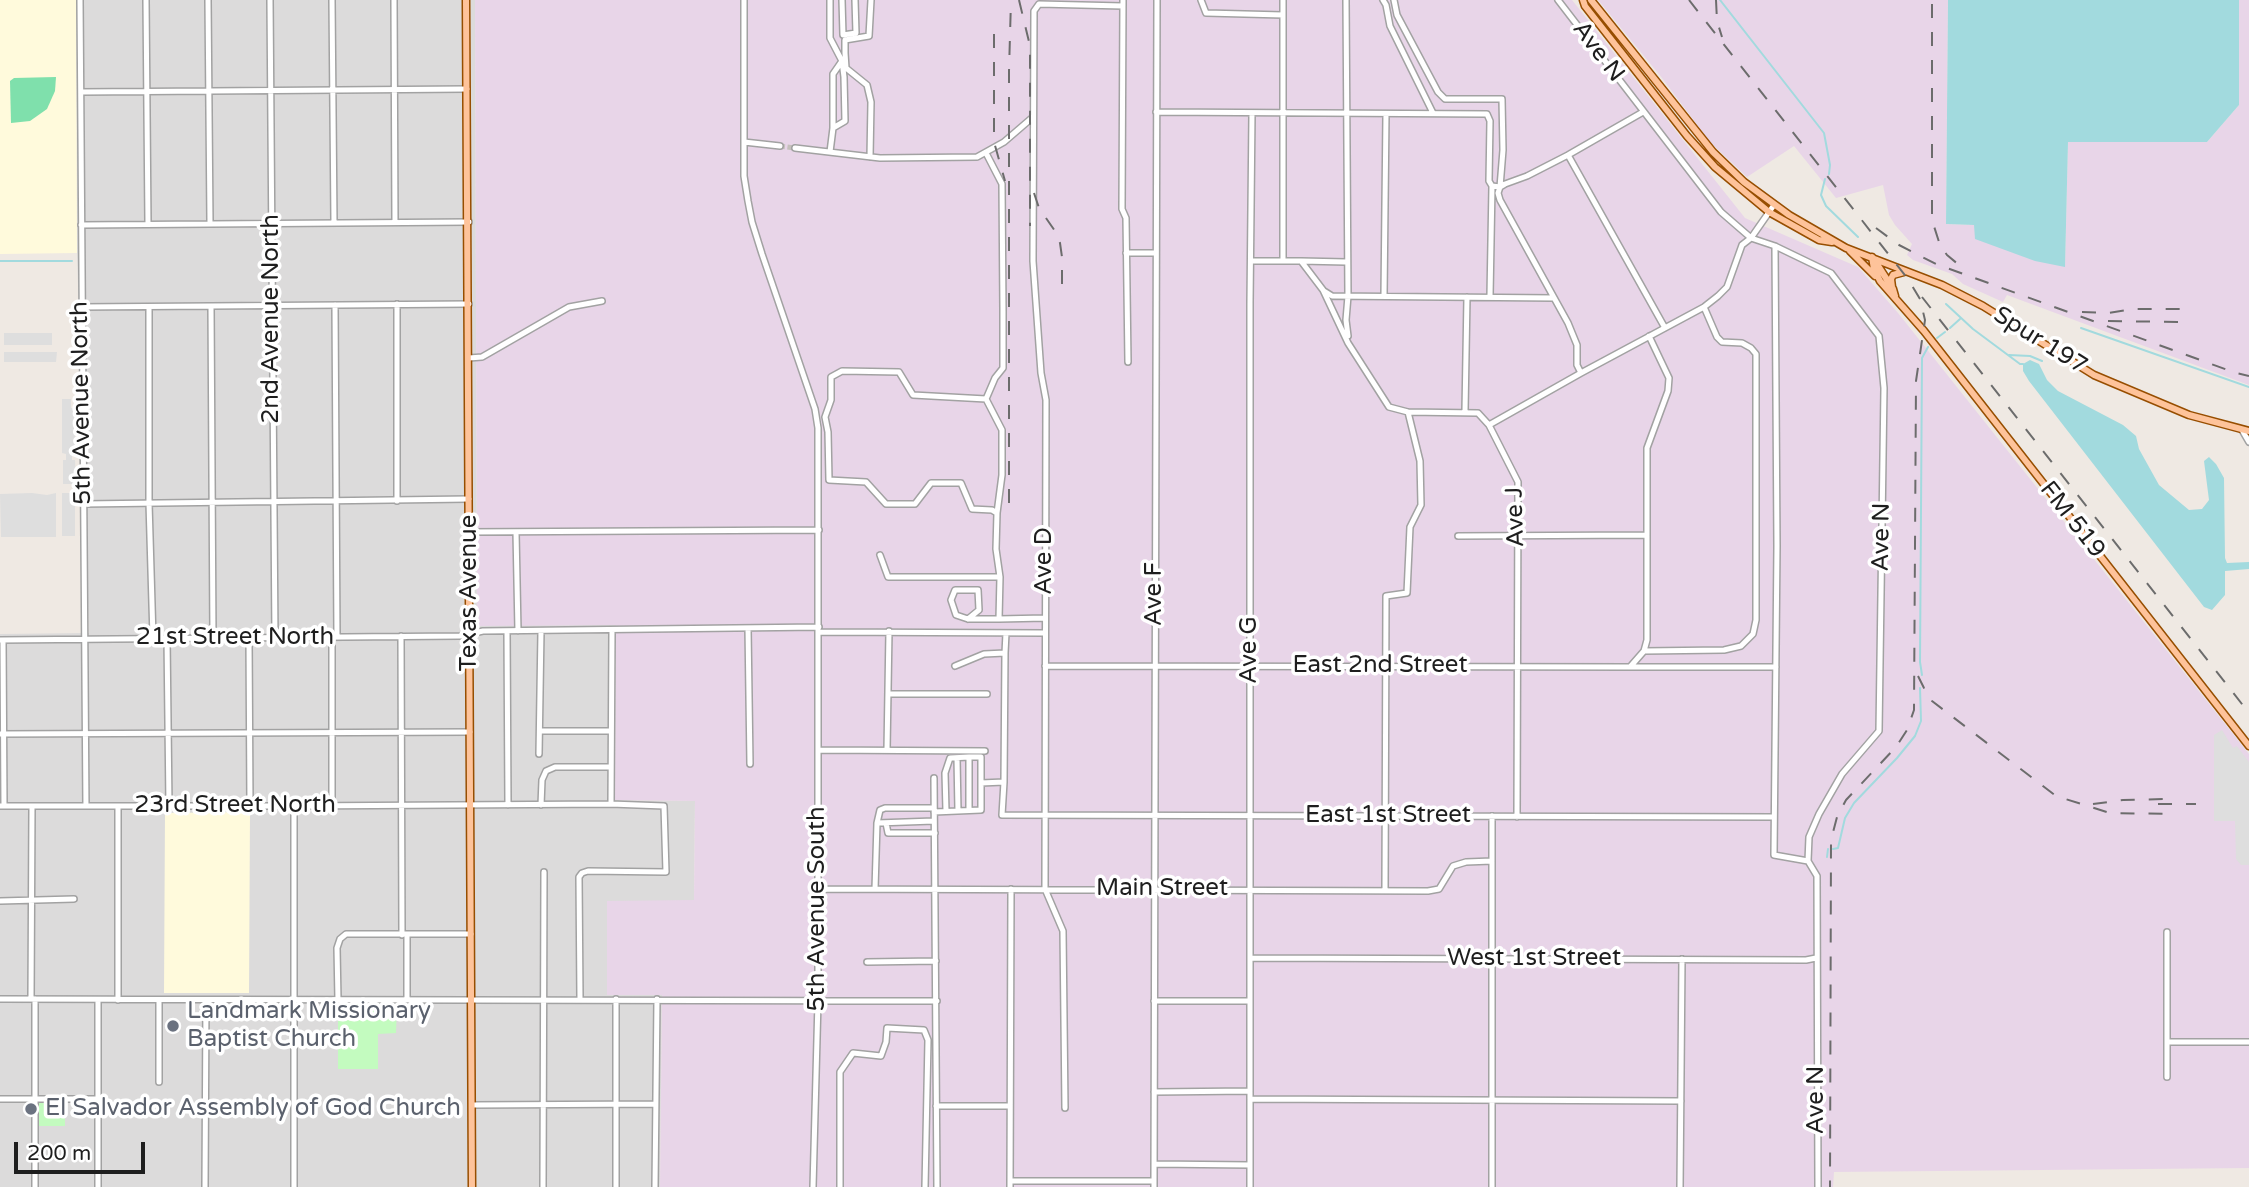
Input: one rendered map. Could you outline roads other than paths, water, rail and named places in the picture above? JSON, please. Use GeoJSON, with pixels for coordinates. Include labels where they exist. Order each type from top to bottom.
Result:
{"type":"FeatureCollection","features":[{"type":"Feature","properties":{"kind":"main road","name":"Texas Avenue"},"geometry":{"type":"LineString","coordinates":[[466,0],[472,1187]]}},
{"type":"Feature","properties":{"kind":"main road"},"geometry":{"type":"LineString","coordinates":[[1583,0],[1700,152],[1733,184],[1769,212],[1819,240],[1834,242]]}},
{"type":"Feature","properties":{"kind":"main road"},"geometry":{"type":"LineString","coordinates":[[1591,0],[1706,144],[1744,182],[1774,205],[1834,242]]}},
{"type":"Feature","properties":{"kind":"main road","name":"Spur 197"},"geometry":{"type":"LineString","coordinates":[[1834,242],[1942,285],[1983,306],[2094,375],[2189,415],[2246,430]]}},
{"type":"Feature","properties":{"kind":"main road"},"geometry":{"type":"LineString","coordinates":[[1846,248],[1880,281]]}},
{"type":"Feature","properties":{"kind":"main road","name":"FM 519"},"geometry":{"type":"LineString","coordinates":[[1872,257],[1880,281],[1888,292],[1894,292]]}},
{"type":"Feature","properties":{"kind":"main road","name":"FM 519"},"geometry":{"type":"LineString","coordinates":[[1872,257],[1894,292],[2249,746]]}},
{"type":"Feature","properties":{"kind":"main road"},"geometry":{"type":"LineString","coordinates":[[1894,292],[1891,279],[1894,275],[1910,272]]}},
{"type":"Feature","properties":{"kind":"street","name":"5th Avenue North"},"geometry":{"type":"LineString","coordinates":[[80,0],[86,806]]}},
{"type":"Feature","properties":{"kind":"street"},"geometry":{"type":"LineString","coordinates":[[146,0],[148,223]]}},
{"type":"Feature","properties":{"kind":"street"},"geometry":{"type":"LineString","coordinates":[[208,0],[210,222]]}},
{"type":"Feature","properties":{"kind":"street","name":"2nd Avenue North"},"geometry":{"type":"LineString","coordinates":[[270,0],[275,637]]}},
{"type":"Feature","properties":{"kind":"street"},"geometry":{"type":"LineString","coordinates":[[332,0],[334,222]]}},
{"type":"Feature","properties":{"kind":"street"},"geometry":{"type":"LineString","coordinates":[[394,0],[395,222]]}},
{"type":"Feature","properties":{"kind":"street","name":"5th Avenue South"},"geometry":{"type":"LineString","coordinates":[[744,0],[744,176],[751,222],[815,409],[818,428],[818,1001],[813,1187]]}},
{"type":"Feature","properties":{"kind":"street"},"geometry":{"type":"LineString","coordinates":[[830,0],[830,38],[842,61],[844,77],[845,121],[833,128]]}},
{"type":"Feature","properties":{"kind":"street"},"geometry":{"type":"LineString","coordinates":[[842,0],[843,36],[856,33],[855,0]]}},
{"type":"Feature","properties":{"kind":"street"},"geometry":{"type":"LineString","coordinates":[[870,157],[871,103],[867,85],[846,68],[845,40],[869,36],[871,0]]}},
{"type":"Feature","properties":{"kind":"street","name":"Ave F"},"geometry":{"type":"LineString","coordinates":[[1154,1184],[1157,0]]}},
{"type":"Feature","properties":{"kind":"street"},"geometry":{"type":"LineString","coordinates":[[1201,0],[1206,13],[1283,15]]}},
{"type":"Feature","properties":{"kind":"street"},"geometry":{"type":"LineString","coordinates":[[1283,0],[1283,260]]}},
{"type":"Feature","properties":{"kind":"street"},"geometry":{"type":"LineString","coordinates":[[1346,0],[1348,343]]}},
{"type":"Feature","properties":{"kind":"street"},"geometry":{"type":"LineString","coordinates":[[1383,0],[1387,5],[1390,26],[1433,113]]}},
{"type":"Feature","properties":{"kind":"street"},"geometry":{"type":"LineString","coordinates":[[1394,0],[1397,15],[1438,92],[1445,99],[1502,99],[1503,150],[1498,194],[1577,345],[1577,365],[1581,373]]}},
{"type":"Feature","properties":{"kind":"street","name":"Ave N"},"geometry":{"type":"LineString","coordinates":[[1558,0],[1721,212],[1751,238],[1775,246],[1831,273],[1879,336],[1884,388],[1879,731],[1842,774],[1809,837],[1808,861],[1817,876],[1818,1187]]}},
{"type":"Feature","properties":{"kind":"street"},"geometry":{"type":"LineString","coordinates":[[1123,3],[1122,209],[1126,218],[1128,362]]}},
{"type":"Feature","properties":{"kind":"street","name":"Ave D"},"geometry":{"type":"LineString","coordinates":[[1065,1108],[1063,931],[1045,889],[1046,400],[1041,373],[1033,261],[1034,11],[1039,4],[1123,3]]}},
{"type":"Feature","properties":{"kind":"street"},"geometry":{"type":"LineString","coordinates":[[830,152],[833,74],[842,61]]}},
{"type":"Feature","properties":{"kind":"street"},"geometry":{"type":"LineString","coordinates":[[82,92],[467,89]]}},
{"type":"Feature","properties":{"kind":"street"},"geometry":{"type":"LineString","coordinates":[[1156,112],[1487,114],[1490,121],[1489,181],[1492,186],[1490,296]]}},
{"type":"Feature","properties":{"kind":"street"},"geometry":{"type":"LineString","coordinates":[[1492,186],[1500,187],[1567,155],[1643,112]]}},
{"type":"Feature","properties":{"kind":"street","name":"Ave G"},"geometry":{"type":"LineString","coordinates":[[1250,1187],[1252,113]]}},
{"type":"Feature","properties":{"kind":"street"},"geometry":{"type":"LineString","coordinates":[[1384,296],[1386,114]]}},
{"type":"Feature","properties":{"kind":"street"},"geometry":{"type":"LineString","coordinates":[[796,148],[870,157],[977,157],[1004,142],[1033,117]]}},
{"type":"Feature","properties":{"kind":"street"},"geometry":{"type":"LineString","coordinates":[[744,142],[780,146]]}},
{"type":"Feature","properties":{"kind":"street"},"geometry":{"type":"LineString","coordinates":[[986,153],[1002,184],[1003,311],[1003,368],[986,399]]}},
{"type":"Feature","properties":{"kind":"street"},"geometry":{"type":"LineString","coordinates":[[1567,155],[1665,328]]}},
{"type":"Feature","properties":{"kind":"street"},"geometry":{"type":"LineString","coordinates":[[1301,261],[1323,290],[1348,343],[1389,407],[1408,412],[1478,413],[1489,425],[1704,307],[1727,286],[1742,245],[1751,238],[1774,205]]}},
{"type":"Feature","properties":{"kind":"street"},"geometry":{"type":"LineString","coordinates":[[81,225],[469,222]]}},
{"type":"Feature","properties":{"kind":"street"},"geometry":{"type":"LineString","coordinates":[[1775,246],[1777,546],[1774,855],[1808,861]]}},
{"type":"Feature","properties":{"kind":"street"},"geometry":{"type":"LineString","coordinates":[[1126,253],[1156,253]]}},
{"type":"Feature","properties":{"kind":"street"},"geometry":{"type":"LineString","coordinates":[[1251,261],[1346,262]]}},
{"type":"Feature","properties":{"kind":"street"},"geometry":{"type":"LineString","coordinates":[[1323,290],[1332,296],[1554,298]]}},
{"type":"Feature","properties":{"kind":"street"},"geometry":{"type":"LineString","coordinates":[[1465,411],[1467,297]]}},
{"type":"Feature","properties":{"kind":"street"},"geometry":{"type":"LineString","coordinates":[[469,358],[482,357],[569,307],[602,301]]}},
{"type":"Feature","properties":{"kind":"street"},"geometry":{"type":"LineString","coordinates":[[397,304],[397,501]]}},
{"type":"Feature","properties":{"kind":"street"},"geometry":{"type":"LineString","coordinates":[[82,307],[469,304]]}},
{"type":"Feature","properties":{"kind":"street"},"geometry":{"type":"LineString","coordinates":[[332,806],[335,305]]}},
{"type":"Feature","properties":{"kind":"street"},"geometry":{"type":"LineString","coordinates":[[211,306],[212,638]]}},
{"type":"Feature","properties":{"kind":"street"},"geometry":{"type":"LineString","coordinates":[[149,307],[149,503],[153,638]]}},
{"type":"Feature","properties":{"kind":"street"},"geometry":{"type":"LineString","coordinates":[[1644,651],[1724,650],[1741,646],[1752,634],[1756,620],[1756,354],[1742,343],[1722,342],[1717,337],[1704,307]]}},
{"type":"Feature","properties":{"kind":"street"},"geometry":{"type":"LineString","coordinates":[[1630,667],[1644,651],[1647,640],[1647,448],[1668,391],[1669,378],[1649,336]]}},
{"type":"Feature","properties":{"kind":"street"},"geometry":{"type":"LineString","coordinates":[[986,399],[913,395],[899,372],[842,371],[831,377],[831,400],[825,417],[829,480],[866,482],[886,504],[915,504],[931,483],[961,483],[972,509],[992,510],[997,513]]}},
{"type":"Feature","properties":{"kind":"street"},"geometry":{"type":"LineString","coordinates":[[986,399],[1002,430],[1002,475],[996,549],[1000,577],[999,619]]}},
{"type":"Feature","properties":{"kind":"street"},"geometry":{"type":"LineString","coordinates":[[1385,891],[1386,596],[1408,593],[1410,527],[1421,505],[1420,461],[1408,412]]}},
{"type":"Feature","properties":{"kind":"street","name":"Ave J"},"geometry":{"type":"LineString","coordinates":[[1489,425],[1518,482],[1517,817]]}},
{"type":"Feature","properties":{"kind":"street"},"geometry":{"type":"LineString","coordinates":[[2246,430],[2249,442]]}},
{"type":"Feature","properties":{"kind":"street"},"geometry":{"type":"LineString","coordinates":[[83,504],[469,499]]}},
{"type":"Feature","properties":{"kind":"street"},"geometry":{"type":"LineString","coordinates":[[469,532],[819,530]]}},
{"type":"Feature","properties":{"kind":"street"},"geometry":{"type":"LineString","coordinates":[[516,532],[518,631]]}},
{"type":"Feature","properties":{"kind":"street"},"geometry":{"type":"LineString","coordinates":[[1458,536],[1647,535]]}},
{"type":"Feature","properties":{"kind":"street"},"geometry":{"type":"LineString","coordinates":[[880,555],[888,577],[1000,577]]}},
{"type":"Feature","properties":{"kind":"street"},"geometry":{"type":"LineString","coordinates":[[968,619],[979,611],[978,590],[955,590],[951,600],[956,615],[968,619],[1045,618]]}},
{"type":"Feature","properties":{"kind":"street"},"geometry":{"type":"LineString","coordinates":[[748,628],[750,764]]}},
{"type":"Feature","properties":{"kind":"street","name":"21st Street North"},"geometry":{"type":"LineString","coordinates":[[1,640],[470,635],[483,631],[748,628],[1045,634]]}},
{"type":"Feature","properties":{"kind":"street"},"geometry":{"type":"LineString","coordinates":[[611,804],[612,629]]}},
{"type":"Feature","properties":{"kind":"street"},"geometry":{"type":"LineString","coordinates":[[507,631],[508,805]]}},
{"type":"Feature","properties":{"kind":"street"},"geometry":{"type":"LineString","coordinates":[[539,754],[541,631]]}},
{"type":"Feature","properties":{"kind":"street"},"geometry":{"type":"LineString","coordinates":[[887,750],[889,631]]}},
{"type":"Feature","properties":{"kind":"street"},"geometry":{"type":"LineString","coordinates":[[981,783],[1004,782],[1006,633]]}},
{"type":"Feature","properties":{"kind":"street"},"geometry":{"type":"LineString","coordinates":[[401,636],[401,806],[407,1000]]}},
{"type":"Feature","properties":{"kind":"street"},"geometry":{"type":"LineString","coordinates":[[167,638],[169,806]]}},
{"type":"Feature","properties":{"kind":"street"},"geometry":{"type":"LineString","coordinates":[[249,638],[250,806]]}},
{"type":"Feature","properties":{"kind":"street"},"geometry":{"type":"LineString","coordinates":[[1,640],[2,806]]}},
{"type":"Feature","properties":{"kind":"street"},"geometry":{"type":"LineString","coordinates":[[955,666],[985,654],[1005,653]]}},
{"type":"Feature","properties":{"kind":"street","name":"East 2nd Street"},"geometry":{"type":"LineString","coordinates":[[1045,666],[1776,667]]}},
{"type":"Feature","properties":{"kind":"street"},"geometry":{"type":"LineString","coordinates":[[888,694],[987,694]]}},
{"type":"Feature","properties":{"kind":"street"},"geometry":{"type":"LineString","coordinates":[[540,731],[611,731]]}},
{"type":"Feature","properties":{"kind":"street"},"geometry":{"type":"LineString","coordinates":[[2,734],[470,732]]}},
{"type":"Feature","properties":{"kind":"street"},"geometry":{"type":"LineString","coordinates":[[819,750],[985,751]]}},
{"type":"Feature","properties":{"kind":"street"},"geometry":{"type":"LineString","coordinates":[[969,757],[969,810]]}},
{"type":"Feature","properties":{"kind":"street"},"geometry":{"type":"LineString","coordinates":[[876,889],[877,823],[880,810],[886,808],[946,811],[981,810],[981,757],[950,758],[945,773],[946,811]]}},
{"type":"Feature","properties":{"kind":"street"},"geometry":{"type":"LineString","coordinates":[[957,758],[958,811]]}},
{"type":"Feature","properties":{"kind":"street"},"geometry":{"type":"LineString","coordinates":[[541,805],[542,780],[546,771],[562,766],[611,767]]}},
{"type":"Feature","properties":{"kind":"street"},"geometry":{"type":"LineString","coordinates":[[934,778],[937,1187]]}},
{"type":"Feature","properties":{"kind":"street","name":"East 1st Street"},"geometry":{"type":"LineString","coordinates":[[1004,782],[1002,816],[1774,817]]}},
{"type":"Feature","properties":{"kind":"street","name":"23rd Street North"},"geometry":{"type":"LineString","coordinates":[[2,806],[664,806],[666,872],[588,871],[579,877],[580,999]]}},
{"type":"Feature","properties":{"kind":"street"},"geometry":{"type":"LineString","coordinates":[[32,806],[35,1187]]}},
{"type":"Feature","properties":{"kind":"street"},"geometry":{"type":"LineString","coordinates":[[118,806],[118,1000]]}},
{"type":"Feature","properties":{"kind":"street"},"geometry":{"type":"LineString","coordinates":[[294,806],[294,1187]]}},
{"type":"Feature","properties":{"kind":"street"},"geometry":{"type":"LineString","coordinates":[[1492,1187],[1493,816]]}},
{"type":"Feature","properties":{"kind":"street"},"geometry":{"type":"LineString","coordinates":[[877,823],[934,821]]}},
{"type":"Feature","properties":{"kind":"street"},"geometry":{"type":"LineString","coordinates":[[886,823],[888,833],[935,833]]}},
{"type":"Feature","properties":{"kind":"street","name":"Main Street"},"geometry":{"type":"LineString","coordinates":[[818,889],[1428,891],[1439,889],[1453,866],[1466,862],[1493,861]]}},
{"type":"Feature","properties":{"kind":"street"},"geometry":{"type":"LineString","coordinates":[[543,1187],[544,872]]}},
{"type":"Feature","properties":{"kind":"street"},"geometry":{"type":"LineString","coordinates":[[1011,889],[1010,1184],[1154,1184]]}},
{"type":"Feature","properties":{"kind":"street"},"geometry":{"type":"LineString","coordinates":[[0,901],[74,899]]}},
{"type":"Feature","properties":{"kind":"street"},"geometry":{"type":"LineString","coordinates":[[2166,932],[2167,1077]]}},
{"type":"Feature","properties":{"kind":"street"},"geometry":{"type":"LineString","coordinates":[[338,1000],[337,948],[346,934],[471,934]]}},
{"type":"Feature","properties":{"kind":"street","name":"West 1st Street"},"geometry":{"type":"LineString","coordinates":[[1251,958],[1816,958]]}},
{"type":"Feature","properties":{"kind":"street"},"geometry":{"type":"LineString","coordinates":[[1680,1187],[1682,959]]}},
{"type":"Feature","properties":{"kind":"street"},"geometry":{"type":"LineString","coordinates":[[867,962],[936,961]]}},
{"type":"Feature","properties":{"kind":"street"},"geometry":{"type":"LineString","coordinates":[[0,999],[937,1001]]}},
{"type":"Feature","properties":{"kind":"street"},"geometry":{"type":"LineString","coordinates":[[616,999],[616,1187]]}},
{"type":"Feature","properties":{"kind":"street"},"geometry":{"type":"LineString","coordinates":[[655,1187],[657,999]]}},
{"type":"Feature","properties":{"kind":"street"},"geometry":{"type":"LineString","coordinates":[[98,1000],[99,1187]]}},
{"type":"Feature","properties":{"kind":"street"},"geometry":{"type":"LineString","coordinates":[[159,1000],[159,1083]]}},
{"type":"Feature","properties":{"kind":"street"},"geometry":{"type":"LineString","coordinates":[[205,1187],[206,1000]]}},
{"type":"Feature","properties":{"kind":"street"},"geometry":{"type":"LineString","coordinates":[[1154,1001],[1249,1001]]}},
{"type":"Feature","properties":{"kind":"street"},"geometry":{"type":"LineString","coordinates":[[840,1187],[840,1072],[853,1053],[881,1056],[887,1028],[924,1030],[928,1040],[925,1187]]}},
{"type":"Feature","properties":{"kind":"street"},"geometry":{"type":"LineString","coordinates":[[2167,1042],[2249,1042]]}},
{"type":"Feature","properties":{"kind":"street"},"geometry":{"type":"LineString","coordinates":[[1154,1092],[1250,1091]]}},
{"type":"Feature","properties":{"kind":"street"},"geometry":{"type":"LineString","coordinates":[[0,1099],[98,1099]]}},
{"type":"Feature","properties":{"kind":"street"},"geometry":{"type":"LineString","coordinates":[[1250,1100],[1681,1101]]}},
{"type":"Feature","properties":{"kind":"street"},"geometry":{"type":"LineString","coordinates":[[472,1105],[655,1104]]}},
{"type":"Feature","properties":{"kind":"street"},"geometry":{"type":"LineString","coordinates":[[927,1107],[1010,1106]]}},
{"type":"Feature","properties":{"kind":"street"},"geometry":{"type":"LineString","coordinates":[[1154,1164],[1250,1165]]}},
{"type":"Feature","properties":{"kind":"water"},"geometry":{"type":"Polygon","coordinates":[[[1948,0],[2239,0],[2239,105],[2207,142],[2068,142],[2065,267],[2035,261],[1975,239],[1974,225],[1946,224],[1948,0]]]}},
{"type":"Feature","properties":{"kind":"water"},"geometry":{"type":"Polygon","coordinates":[[[2030,360],[2039,364],[2047,380],[2058,391],[2123,425],[2136,436],[2139,449],[2159,485],[2189,510],[2202,509],[2209,500],[2204,461],[2209,457],[2216,464],[2224,478],[2225,558],[2227,563],[2249,562],[2249,569],[2225,571],[2225,595],[2212,610],[2204,607],[2029,381],[2023,371],[2023,364],[2030,360]]]}},
{"type":"Feature","properties":{"kind":"waterway"},"geometry":{"type":"LineString","coordinates":[[1720,0],[1824,133],[1829,174]]}},
{"type":"Feature","properties":{"kind":"waterway"},"geometry":{"type":"LineString","coordinates":[[1825,179],[1821,195],[1826,206],[1858,237]]}},
{"type":"Feature","properties":{"kind":"waterway"},"geometry":{"type":"LineString","coordinates":[[0,261],[72,261]]}},
{"type":"Feature","properties":{"kind":"waterway"},"geometry":{"type":"LineString","coordinates":[[1946,304],[1973,329],[2023,364]]}},
{"type":"Feature","properties":{"kind":"waterway"},"geometry":{"type":"LineString","coordinates":[[1950,328],[1960,319]]}},
{"type":"Feature","properties":{"kind":"waterway"},"geometry":{"type":"LineString","coordinates":[[2081,328],[2249,387]]}},
{"type":"Feature","properties":{"kind":"waterway"},"geometry":{"type":"LineString","coordinates":[[1937,338],[1945,332]]}},
{"type":"Feature","properties":{"kind":"waterway"},"geometry":{"type":"LineString","coordinates":[[1922,675],[1922,358],[1928,347]]}},
{"type":"Feature","properties":{"kind":"waterway"},"geometry":{"type":"LineString","coordinates":[[2009,355],[2030,356],[2042,361]]}},
{"type":"Feature","properties":{"kind":"waterway"},"geometry":{"type":"LineString","coordinates":[[1833,849],[1838,848],[1845,818],[1854,803],[1915,736],[1921,721],[1920,688]]}},
{"type":"Feature","properties":{"kind":"waterway"},"geometry":{"type":"LineString","coordinates":[[1827,857],[1828,849]]}},
{"type":"Feature","properties":{"kind":"tunnel"},"geometry":{"type":"LineString","coordinates":[[780,146],[795,148]]}},
{"type":"Feature","properties":{"kind":"railway"},"geometry":{"type":"LineString","coordinates":[[1009,503],[1011,0]]}},
{"type":"Feature","properties":{"kind":"railway"},"geometry":{"type":"LineString","coordinates":[[1019,0],[1030,46],[1030,226]]}},
{"type":"Feature","properties":{"kind":"railway"},"geometry":{"type":"LineString","coordinates":[[1689,0],[1908,279],[1920,299],[1925,320],[1916,381],[1914,710],[1907,730],[1896,747],[1846,800],[1837,817],[1831,840],[1830,1187]]}},
{"type":"Feature","properties":{"kind":"railway"},"geometry":{"type":"LineString","coordinates":[[1716,0],[1717,21],[1722,37]]}},
{"type":"Feature","properties":{"kind":"railway"},"geometry":{"type":"LineString","coordinates":[[1932,4],[1932,220],[1940,245],[1947,255],[1965,270]]}},
{"type":"Feature","properties":{"kind":"railway"},"geometry":{"type":"LineString","coordinates":[[994,34],[994,142],[1005,181]]}},
{"type":"Feature","properties":{"kind":"railway"},"geometry":{"type":"LineString","coordinates":[[1034,193],[1039,208],[1060,243],[1062,291]]}},
{"type":"Feature","properties":{"kind":"railway"},"geometry":{"type":"LineString","coordinates":[[1876,228],[1899,245],[1936,264],[2249,376]]}},
{"type":"Feature","properties":{"kind":"railway"},"geometry":{"type":"LineString","coordinates":[[1922,297],[2249,713]]}},
{"type":"Feature","properties":{"kind":"railway"},"geometry":{"type":"LineString","coordinates":[[2082,312],[2180,309]]}},
{"type":"Feature","properties":{"kind":"railway"},"geometry":{"type":"LineString","coordinates":[[2108,321],[2180,322]]}},
{"type":"Feature","properties":{"kind":"railway"},"geometry":{"type":"LineString","coordinates":[[1918,676],[1932,701],[2056,796],[2110,813],[2173,814]]}},
{"type":"Feature","properties":{"kind":"railway"},"geometry":{"type":"LineString","coordinates":[[2093,804],[2168,799]]}},
{"type":"Feature","properties":{"kind":"railway"},"geometry":{"type":"LineString","coordinates":[[2158,804],[2196,804]]}},
{"type":"Feature","properties":{"kind":"place","name":"Landmark Missionary Baptist Church"},"geometry":{"type":"Point","coordinates":[173,1026]}},
{"type":"Feature","properties":{"kind":"place","name":"El Salvador Assembly of God Church"},"geometry":{"type":"Point","coordinates":[31,1109]}}]}
